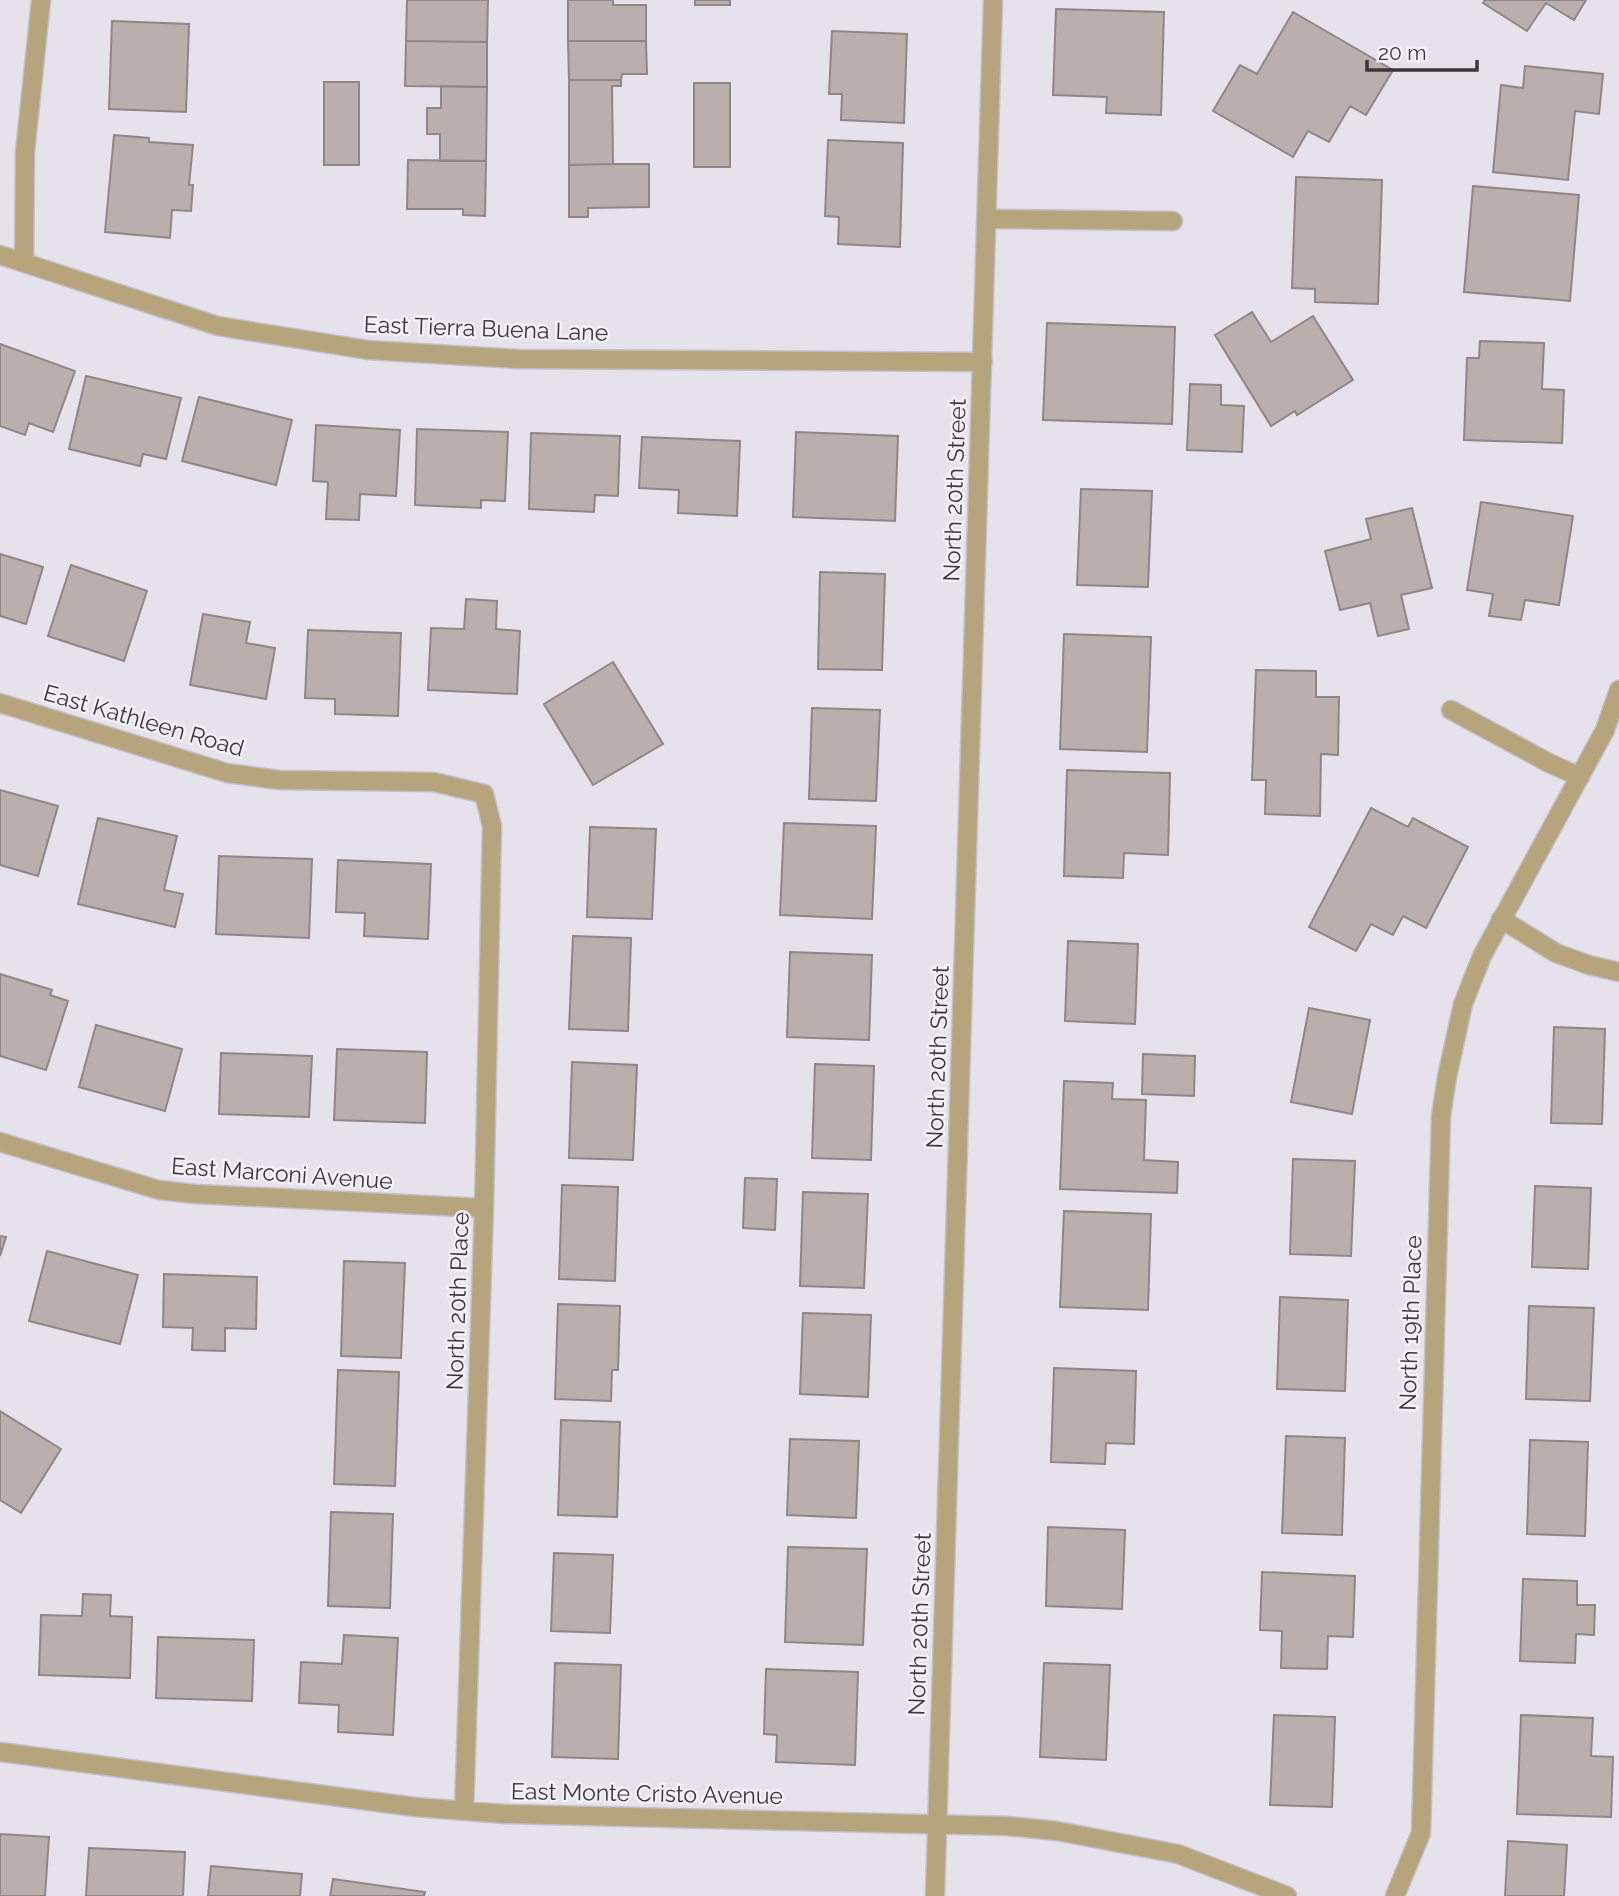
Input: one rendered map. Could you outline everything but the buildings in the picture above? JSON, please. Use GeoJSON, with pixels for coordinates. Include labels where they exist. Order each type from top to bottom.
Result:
{"type":"FeatureCollection","features":[{"type":"Feature","properties":{"kind":"street"},"geometry":{"type":"LineString","coordinates":[[24,262],[24,152],[41,0]]}},
{"type":"Feature","properties":{"kind":"street","name":"North 20th Street"},"geometry":{"type":"LineString","coordinates":[[935,1896],[993,0]]}},
{"type":"Feature","properties":{"kind":"street"},"geometry":{"type":"LineString","coordinates":[[987,219],[1173,221]]}},
{"type":"Feature","properties":{"kind":"street","name":"East Tierra Buena Lane"},"geometry":{"type":"LineString","coordinates":[[0,255],[218,326],[369,350],[517,359],[983,362]]}},
{"type":"Feature","properties":{"kind":"street","name":"North 19th Place"},"geometry":{"type":"LineString","coordinates":[[1395,1896],[1421,1833],[1441,1116],[1447,1077],[1463,1003],[1482,957],[1605,730],[1619,690]]}},
{"type":"Feature","properties":{"kind":"street","name":"East Kathleen Road"},"geometry":{"type":"LineString","coordinates":[[0,703],[227,773],[279,780],[434,782],[484,794]]}},
{"type":"Feature","properties":{"kind":"street"},"geometry":{"type":"LineString","coordinates":[[1451,710],[1580,777]]}},
{"type":"Feature","properties":{"kind":"street","name":"North 20th Place"},"geometry":{"type":"LineString","coordinates":[[464,1811],[484,1208],[492,826],[484,794]]}},
{"type":"Feature","properties":{"kind":"street"},"geometry":{"type":"LineString","coordinates":[[1501,919],[1556,953],[1619,972]]}},
{"type":"Feature","properties":{"kind":"street","name":"East Marconi Avenue"},"geometry":{"type":"LineString","coordinates":[[0,1143],[159,1190],[484,1208]]}},
{"type":"Feature","properties":{"kind":"street","name":"East Monte Cristo Avenue"},"geometry":{"type":"LineString","coordinates":[[0,1752],[415,1807],[464,1811],[1007,1826],[1057,1830],[1178,1854],[1287,1896]]}}]}
